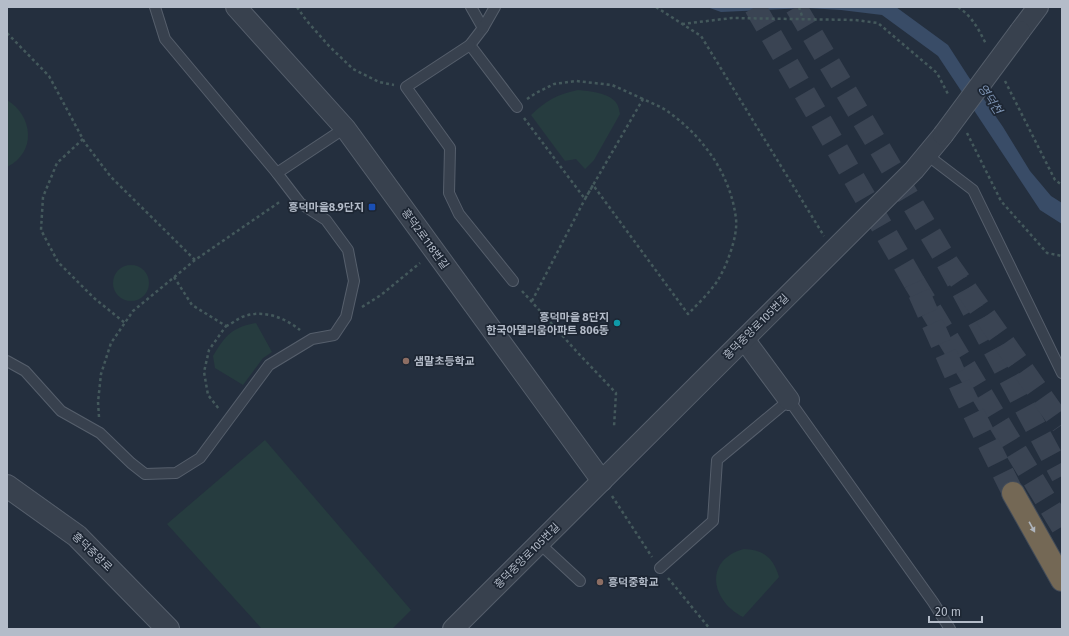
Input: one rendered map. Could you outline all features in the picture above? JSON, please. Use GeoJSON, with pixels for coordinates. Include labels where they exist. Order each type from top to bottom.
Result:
{"type":"FeatureCollection","features":[{"type":"Feature","properties":{"kind":"highway"},"geometry":{"type":"LineString","coordinates":[[1013,493],[1062,580]]}},
{"type":"Feature","properties":{"kind":"street","name":"흥덕2로118번길"},"geometry":{"type":"LineString","coordinates":[[236,7],[345,128],[602,481]]}},
{"type":"Feature","properties":{"kind":"street","name":"흥덕중앙로105번길"},"geometry":{"type":"LineString","coordinates":[[453,629],[833,251],[927,155],[1038,7]]}},
{"type":"Feature","properties":{"kind":"street"},"geometry":{"type":"LineString","coordinates":[[744,339],[789,400]]}},
{"type":"Feature","properties":{"kind":"street","name":"흥덕중앙로"},"geometry":{"type":"LineString","coordinates":[[7,486],[77,536],[168,629]]}},
{"type":"Feature","properties":{"kind":"lane"},"geometry":{"type":"LineString","coordinates":[[7,361],[25,371],[61,410],[100,433],[131,463],[145,474],[176,473],[200,458],[269,365],[312,339],[334,335],[346,316],[354,281],[348,250],[326,220],[300,203],[277,173],[165,39],[155,7]]}},
{"type":"Feature","properties":{"kind":"lane"},"geometry":{"type":"LineString","coordinates":[[496,7],[470,45],[406,87],[450,148],[449,193],[459,214],[513,281]]}},
{"type":"Feature","properties":{"kind":"lane"},"geometry":{"type":"LineString","coordinates":[[471,8],[483,28]]}},
{"type":"Feature","properties":{"kind":"lane"},"geometry":{"type":"LineString","coordinates":[[470,45],[516,107]]}},
{"type":"Feature","properties":{"kind":"lane"},"geometry":{"type":"LineString","coordinates":[[277,173],[345,128]]}},
{"type":"Feature","properties":{"kind":"lane"},"geometry":{"type":"LineString","coordinates":[[927,155],[973,190],[1062,374]]}},
{"type":"Feature","properties":{"kind":"lane"},"geometry":{"type":"LineString","coordinates":[[660,568],[713,521],[717,460],[789,400],[933,602],[950,629]]}},
{"type":"Feature","properties":{"kind":"lane"},"geometry":{"type":"LineString","coordinates":[[539,543],[580,581]]}},
{"type":"Feature","properties":{"kind":"path"},"geometry":{"type":"LineString","coordinates":[[297,7],[306,20],[353,69],[379,82],[406,87]]}},
{"type":"Feature","properties":{"kind":"path"},"geometry":{"type":"LineString","coordinates":[[656,7],[701,36],[833,251]]}},
{"type":"Feature","properties":{"kind":"path"},"geometry":{"type":"LineString","coordinates":[[799,7],[803,19]]}},
{"type":"Feature","properties":{"kind":"path"},"geometry":{"type":"LineString","coordinates":[[958,7],[963,10],[976,25],[987,46]]}},
{"type":"Feature","properties":{"kind":"path"},"geometry":{"type":"LineString","coordinates":[[682,24],[732,18],[855,20],[878,23],[938,73],[952,102]]}},
{"type":"Feature","properties":{"kind":"path"},"geometry":{"type":"LineString","coordinates":[[7,33],[50,76],[83,139],[111,177],[195,260]]}},
{"type":"Feature","properties":{"kind":"path"},"geometry":{"type":"LineString","coordinates":[[1004,80],[1055,180],[1062,185]]}},
{"type":"Feature","properties":{"kind":"path"},"geometry":{"type":"LineString","coordinates":[[585,199],[516,107],[536,93],[554,84],[576,81],[612,85],[666,110],[685,125],[704,144],[718,166],[729,189],[736,220],[730,256],[718,280],[688,314],[593,185]]}},
{"type":"Feature","properties":{"kind":"path"},"geometry":{"type":"LineString","coordinates":[[532,301],[585,199],[643,99]]}},
{"type":"Feature","properties":{"kind":"path"},"geometry":{"type":"LineString","coordinates":[[966,130],[1000,202],[1047,253],[1062,256]]}},
{"type":"Feature","properties":{"kind":"path"},"geometry":{"type":"LineString","coordinates":[[83,139],[57,163],[43,197],[41,230],[58,262],[94,298],[125,323]]}},
{"type":"Feature","properties":{"kind":"path"},"geometry":{"type":"LineString","coordinates":[[100,433],[98,402],[101,374],[111,343],[133,310],[195,260],[292,193]]}},
{"type":"Feature","properties":{"kind":"path"},"geometry":{"type":"LineString","coordinates":[[346,316],[381,295],[434,251]]}},
{"type":"Feature","properties":{"kind":"path"},"geometry":{"type":"LineString","coordinates":[[174,277],[192,305],[226,326]]}},
{"type":"Feature","properties":{"kind":"path"},"geometry":{"type":"LineString","coordinates":[[513,281],[616,393],[614,427]]}},
{"type":"Feature","properties":{"kind":"path"},"geometry":{"type":"LineString","coordinates":[[228,419],[208,395],[204,372],[209,350],[226,326],[243,317],[262,313],[289,321],[312,339]]}},
{"type":"Feature","properties":{"kind":"green space"},"geometry":{"type":"Polygon","coordinates":[[[578,90],[599,93],[610,97],[617,104],[620,114],[594,160],[585,169],[576,159],[565,161],[531,115],[552,99],[578,90]]]}},
{"type":"Feature","properties":{"kind":"green space"},"geometry":{"type":"Polygon","coordinates":[[[7,100],[16,107],[22,115],[28,134],[27,143],[23,152],[17,160],[7,167],[7,100]]]}},
{"type":"Feature","properties":{"kind":"green space"},"geometry":{"type":"Polygon","coordinates":[[[135,265],[144,270],[148,276],[148,290],[144,296],[135,301],[127,301],[118,296],[114,290],[113,279],[118,270],[124,266],[135,265]]]}},
{"type":"Feature","properties":{"kind":"green space"},"geometry":{"type":"Polygon","coordinates":[[[256,323],[272,352],[263,358],[243,385],[215,368],[213,356],[221,343],[235,330],[256,323]]]}},
{"type":"Feature","properties":{"kind":"green space"},"geometry":{"type":"Polygon","coordinates":[[[265,440],[411,610],[392,629],[262,629],[167,524],[265,440]]]}},
{"type":"Feature","properties":{"kind":"green space"},"geometry":{"type":"Polygon","coordinates":[[[744,549],[757,551],[767,556],[774,564],[779,577],[743,617],[732,610],[724,601],[718,591],[716,581],[717,571],[722,562],[731,554],[744,549]]]}},
{"type":"Feature","properties":{"kind":"water"},"geometry":{"type":"Polygon","coordinates":[[[707,7],[896,7],[948,45],[1003,127],[1030,171],[1051,196],[1062,203],[1062,224],[1040,210],[938,56],[882,15],[807,8],[721,12],[707,7]]]}},
{"type":"Feature","properties":{"kind":"tunnel"},"geometry":{"type":"LineString","coordinates":[[755,7],[914,282],[962,390],[1013,493]]}},
{"type":"Feature","properties":{"kind":"tunnel"},"geometry":{"type":"LineString","coordinates":[[796,7],[947,262],[1062,425]]}},
{"type":"Feature","properties":{"kind":"tunnel"},"geometry":{"type":"LineString","coordinates":[[947,262],[1062,476]]}},
{"type":"Feature","properties":{"kind":"tunnel"},"geometry":{"type":"LineString","coordinates":[[914,282],[1062,527]]}},
{"type":"Feature","properties":{"kind":"place","name":"흥덕마을8.9단지"},"geometry":{"type":"Point","coordinates":[372,207]}},
{"type":"Feature","properties":{"kind":"place","name":"흥덕마을 8단지 한국아델리움아파트 806동"},"geometry":{"type":"Point","coordinates":[617,323]}},
{"type":"Feature","properties":{"kind":"place","name":"샘말초등학교"},"geometry":{"type":"Point","coordinates":[406,361]}},
{"type":"Feature","properties":{"kind":"place","name":"흥덕중학교"},"geometry":{"type":"Point","coordinates":[600,582]}},
{"type":"Feature","properties":{"kind":"water label","name":"영덕천"},"geometry":{"type":"Point","coordinates":[990,99]}}]}
